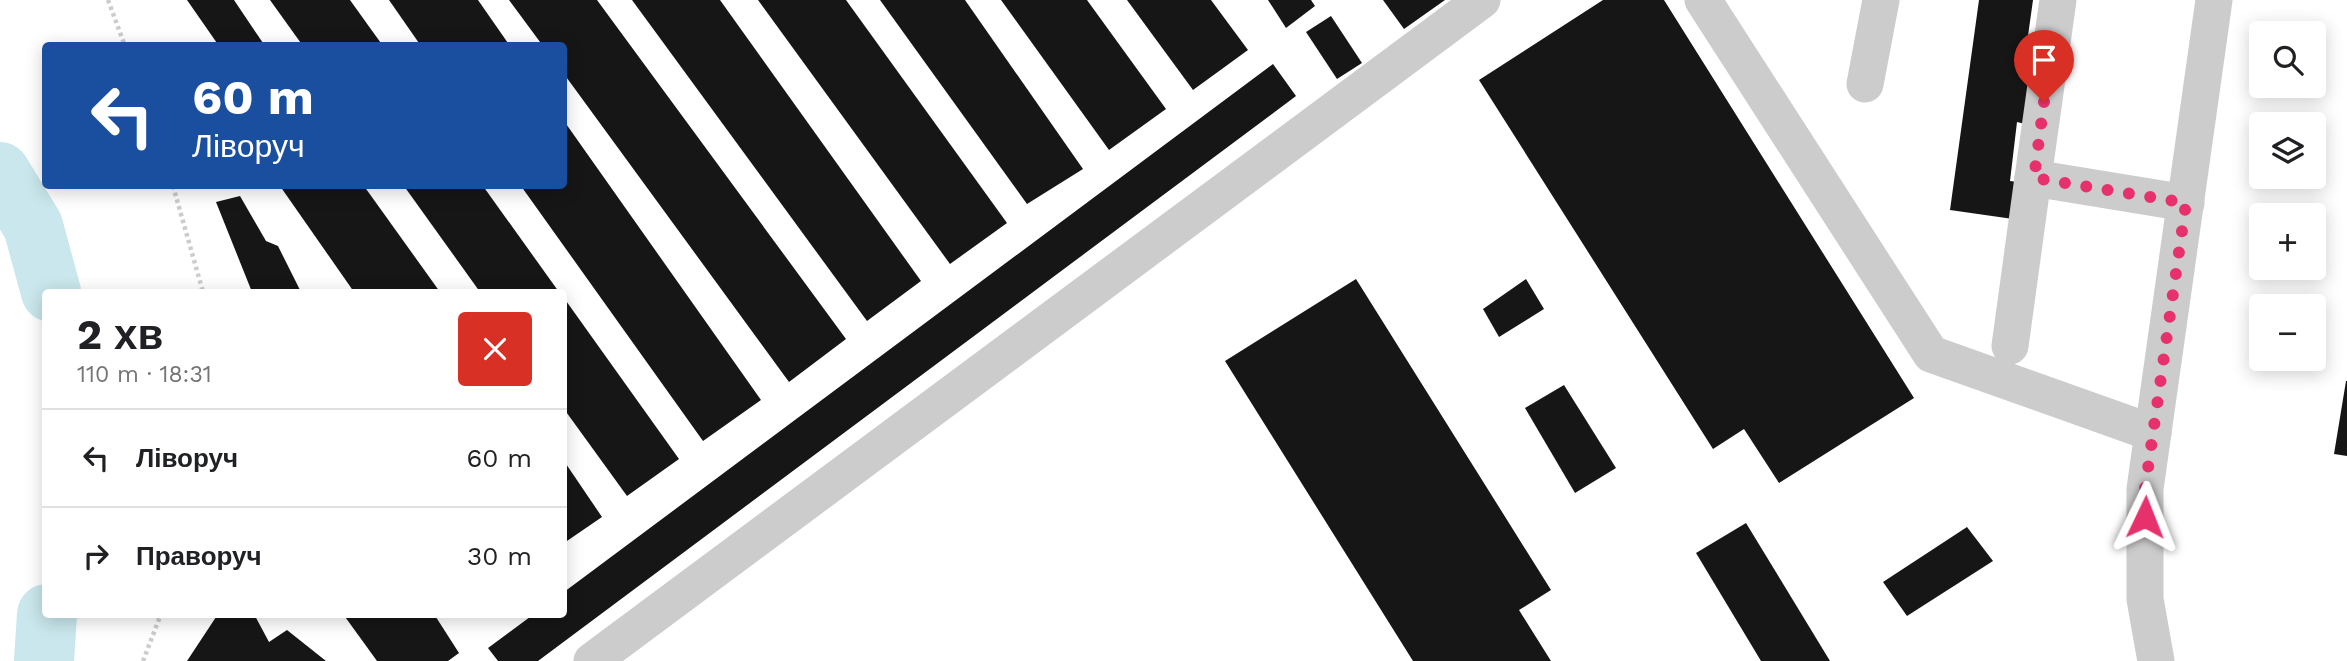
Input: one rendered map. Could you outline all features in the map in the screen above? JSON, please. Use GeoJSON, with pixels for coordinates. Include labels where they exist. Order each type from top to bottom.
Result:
{"type":"FeatureCollection","features":[{"type":"Feature","properties":{"kind":"street"},"geometry":{"type":"LineString","coordinates":[[592,661],[1482,0]]}},
{"type":"Feature","properties":{"kind":"street"},"geometry":{"type":"LineString","coordinates":[[1703,0],[1931,354],[2153,433]]}},
{"type":"Feature","properties":{"kind":"street"},"geometry":{"type":"LineString","coordinates":[[1865,84],[1881,0]]}},
{"type":"Feature","properties":{"kind":"street"},"geometry":{"type":"LineString","coordinates":[[2010,346],[2058,0]]}},
{"type":"Feature","properties":{"kind":"street"},"geometry":{"type":"LineString","coordinates":[[2156,661],[2145,599],[2145,489],[2214,0]]}},
{"type":"Feature","properties":{"kind":"street"},"geometry":{"type":"LineString","coordinates":[[2034,178],[2186,203]]}},
{"type":"Feature","properties":{"kind":"path"},"geometry":{"type":"LineString","coordinates":[[108,0],[124,42]]}},
{"type":"Feature","properties":{"kind":"path"},"geometry":{"type":"LineString","coordinates":[[174,189],[202,289]]}},
{"type":"Feature","properties":{"kind":"path"},"geometry":{"type":"LineString","coordinates":[[143,661],[159,618]]}},
{"type":"Feature","properties":{"kind":"building"},"geometry":{"type":"Polygon","coordinates":[[[187,0],[234,0],[262,42],[216,42],[187,0]]]}},
{"type":"Feature","properties":{"kind":"building"},"geometry":{"type":"Polygon","coordinates":[[[270,0],[350,0],[380,42],[300,42],[270,0]]]}},
{"type":"Feature","properties":{"kind":"building"},"geometry":{"type":"Polygon","coordinates":[[[389,0],[478,0],[507,42],[418,42],[389,0]]]}},
{"type":"Feature","properties":{"kind":"building"},"geometry":{"type":"Polygon","coordinates":[[[509,0],[597,0],[846,339],[789,382],[567,78],[567,42],[540,42],[509,0]]]}},
{"type":"Feature","properties":{"kind":"building"},"geometry":{"type":"Polygon","coordinates":[[[632,0],[720,0],[921,281],[867,321],[632,0]]]}},
{"type":"Feature","properties":{"kind":"building"},"geometry":{"type":"Polygon","coordinates":[[[758,0],[846,0],[1007,223],[950,264],[758,0]]]}},
{"type":"Feature","properties":{"kind":"building"},"geometry":{"type":"Polygon","coordinates":[[[880,0],[965,0],[1083,169],[1027,204],[880,0]]]}},
{"type":"Feature","properties":{"kind":"building"},"geometry":{"type":"Polygon","coordinates":[[[1001,0],[1087,0],[1166,109],[1109,150],[1001,0]]]}},
{"type":"Feature","properties":{"kind":"building"},"geometry":{"type":"Polygon","coordinates":[[[1127,0],[1211,0],[1248,50],[1193,90],[1127,0]]]}},
{"type":"Feature","properties":{"kind":"building"},"geometry":{"type":"Polygon","coordinates":[[[1268,0],[1311,0],[1315,6],[1286,28],[1268,0]]]}},
{"type":"Feature","properties":{"kind":"building"},"geometry":{"type":"Polygon","coordinates":[[[1383,0],[1445,0],[1404,29],[1383,0]]]}},
{"type":"Feature","properties":{"kind":"building"},"geometry":{"type":"Polygon","coordinates":[[[1603,0],[1664,0],[1914,398],[1779,483],[1744,429],[1713,449],[1479,80],[1603,0]]]}},
{"type":"Feature","properties":{"kind":"building"},"geometry":{"type":"Polygon","coordinates":[[[1979,0],[2033,0],[2027,43],[2036,44],[2025,124],[2017,122],[2010,181],[2018,182],[2013,219],[1950,210],[1979,0]]]}},
{"type":"Feature","properties":{"kind":"building"},"geometry":{"type":"Polygon","coordinates":[[[1331,16],[1362,63],[1337,79],[1306,32],[1331,16]]]}},
{"type":"Feature","properties":{"kind":"building"},"geometry":{"type":"Polygon","coordinates":[[[1273,64],[1296,96],[538,661],[498,661],[488,648],[529,618],[567,618],[567,590],[1273,64]]]}},
{"type":"Feature","properties":{"kind":"building"},"geometry":{"type":"Polygon","coordinates":[[[567,125],[761,400],[703,441],[523,189],[567,189],[567,125]]]}},
{"type":"Feature","properties":{"kind":"building"},"geometry":{"type":"Polygon","coordinates":[[[282,189],[366,189],[438,289],[352,289],[282,189]]]}},
{"type":"Feature","properties":{"kind":"building"},"geometry":{"type":"Polygon","coordinates":[[[406,189],[485,189],[557,289],[478,289],[406,189]]]}},
{"type":"Feature","properties":{"kind":"building"},"geometry":{"type":"Polygon","coordinates":[[[240,196],[266,241],[278,246],[300,289],[251,289],[216,202],[240,196]]]}},
{"type":"Feature","properties":{"kind":"building"},"geometry":{"type":"Polygon","coordinates":[[[1356,279],[1551,590],[1519,610],[1551,661],[1413,661],[1225,361],[1356,279]]]}},
{"type":"Feature","properties":{"kind":"building"},"geometry":{"type":"Polygon","coordinates":[[[1526,279],[1544,309],[1499,337],[1483,309],[1526,279]]]}},
{"type":"Feature","properties":{"kind":"building"},"geometry":{"type":"Polygon","coordinates":[[[567,302],[679,459],[627,496],[567,413],[567,302]]]}},
{"type":"Feature","properties":{"kind":"building"},"geometry":{"type":"Polygon","coordinates":[[[2347,381],[2347,456],[2334,454],[2347,381]]]}},
{"type":"Feature","properties":{"kind":"building"},"geometry":{"type":"Polygon","coordinates":[[[1564,385],[1616,468],[1575,493],[1525,408],[1564,385]]]}},
{"type":"Feature","properties":{"kind":"building"},"geometry":{"type":"Polygon","coordinates":[[[567,465],[602,517],[567,541],[567,465]]]}},
{"type":"Feature","properties":{"kind":"building"},"geometry":{"type":"Polygon","coordinates":[[[1746,523],[1830,661],[1761,661],[1696,553],[1746,523]]]}},
{"type":"Feature","properties":{"kind":"building"},"geometry":{"type":"Polygon","coordinates":[[[1967,527],[1993,561],[1907,616],[1883,582],[1967,527]]]}},
{"type":"Feature","properties":{"kind":"building"},"geometry":{"type":"Polygon","coordinates":[[[215,618],[256,618],[269,642],[287,630],[326,661],[187,661],[215,618]]]}},
{"type":"Feature","properties":{"kind":"building"},"geometry":{"type":"Polygon","coordinates":[[[346,618],[437,618],[459,653],[448,661],[377,661],[346,618]]]}},
{"type":"Feature","properties":{"kind":"waterway"},"geometry":{"type":"LineString","coordinates":[[0,172],[33,226],[50,289]]}},
{"type":"Feature","properties":{"kind":"waterway"},"geometry":{"type":"LineString","coordinates":[[44,661],[47,618]]}},
{"type":"Feature","properties":{"kind":"route"},"geometry":{"type":"LineString","coordinates":[[2044,102],[2034,178],[2186,203],[2145,489],[2145,517]]}}]}
